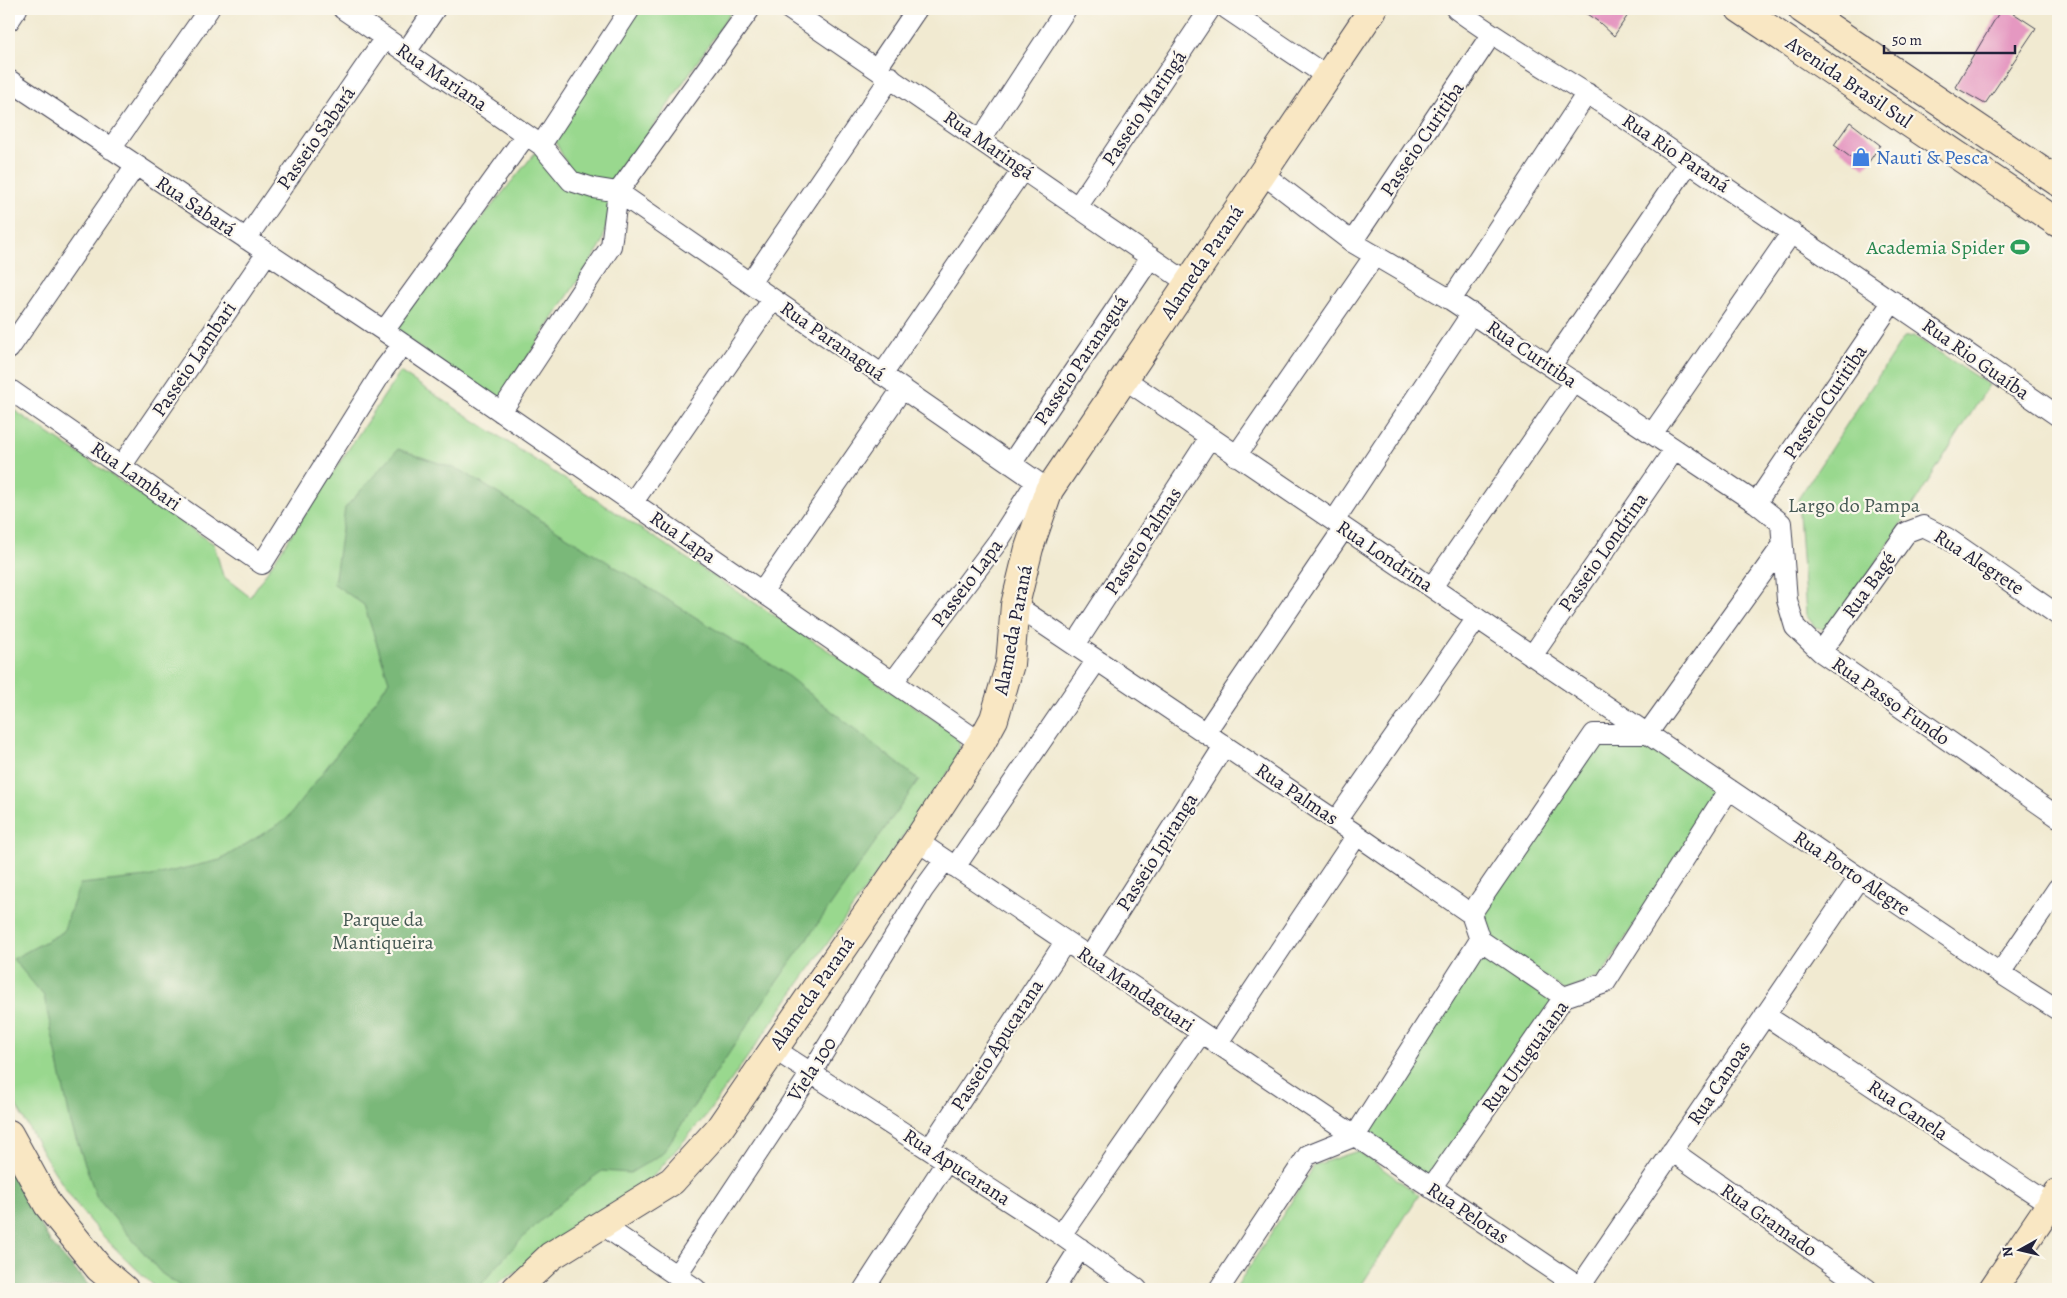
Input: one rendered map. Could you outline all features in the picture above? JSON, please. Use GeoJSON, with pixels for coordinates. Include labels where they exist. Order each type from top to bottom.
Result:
{"type":"FeatureCollection","features":[{"type":"Feature","properties":{"kind":"street"},"geometry":{"type":"LineString","coordinates":[[9,21],[17,9]]}},
{"type":"Feature","properties":{"kind":"street"},"geometry":{"type":"LineString","coordinates":[[111,148],[209,9]]}},
{"type":"Feature","properties":{"kind":"street","name":"Rua Mariana"},"geometry":{"type":"LineString","coordinates":[[342,9],[534,140],[571,181],[593,188],[618,192]]}},
{"type":"Feature","properties":{"kind":"street"},"geometry":{"type":"LineString","coordinates":[[406,52],[435,9]]}},
{"type":"Feature","properties":{"kind":"street"},"geometry":{"type":"LineString","coordinates":[[384,330],[534,140],[630,9]]}},
{"type":"Feature","properties":{"kind":"street"},"geometry":{"type":"LineString","coordinates":[[501,412],[611,246],[618,192],[750,9]]}},
{"type":"Feature","properties":{"kind":"street","name":"Rua Maringá"},"geometry":{"type":"LineString","coordinates":[[789,9],[884,72],[1188,283]]}},
{"type":"Feature","properties":{"kind":"street"},"geometry":{"type":"LineString","coordinates":[[750,284],[884,72],[917,9]]}},
{"type":"Feature","properties":{"kind":"street"},"geometry":{"type":"LineString","coordinates":[[981,139],[1066,9]]}},
{"type":"Feature","properties":{"kind":"street","name":"Passeio Maringá"},"geometry":{"type":"LineString","coordinates":[[1078,206],[1210,9]]}},
{"type":"Feature","properties":{"kind":"street"},"geometry":{"type":"LineString","coordinates":[[1227,9],[1328,77]]}},
{"type":"Feature","properties":{"kind":"street","name":"Alameda Paraná"},"geometry":{"type":"LineString","coordinates":[[516,1289],[551,1256],[672,1181],[719,1129],[917,842],[981,743],[994,719],[1010,664],[1015,604],[1042,486],[1124,378],[1373,9]]}},
{"type":"Feature","properties":{"kind":"street","name":"Rua Rio Paraná"},"geometry":{"type":"LineString","coordinates":[[1456,9],[1491,35],[1588,93],[1894,301]]}},
{"type":"Feature","properties":{"kind":"street","name":"Avenida Brasil Sul"},"geometry":{"type":"LineString","coordinates":[[1740,9],[2058,224]]}},
{"type":"Feature","properties":{"kind":"street","name":"Avenida Brasil Sul"},"geometry":{"type":"LineString","coordinates":[[1802,9],[2058,182]]}},
{"type":"Feature","properties":{"kind":"street","name":"Passeio Curitiba"},"geometry":{"type":"LineString","coordinates":[[1352,242],[1491,35]]}},
{"type":"Feature","properties":{"kind":"street","name":"Passeio Sabará"},"geometry":{"type":"LineString","coordinates":[[246,239],[385,38]]}},
{"type":"Feature","properties":{"kind":"street","name":"Rua Sabará"},"geometry":{"type":"LineString","coordinates":[[9,80],[384,330]]}},
{"type":"Feature","properties":{"kind":"street"},"geometry":{"type":"LineString","coordinates":[[1452,300],[1588,93]]}},
{"type":"Feature","properties":{"kind":"street"},"geometry":{"type":"LineString","coordinates":[[1551,366],[1689,162]]}},
{"type":"Feature","properties":{"kind":"street"},"geometry":{"type":"LineString","coordinates":[[9,349],[136,165]]}},
{"type":"Feature","properties":{"kind":"street"},"geometry":{"type":"LineString","coordinates":[[882,375],[1023,168]]}},
{"type":"Feature","properties":{"kind":"street","name":"Rua Curitiba"},"geometry":{"type":"LineString","coordinates":[[1262,174],[1352,242],[1452,300],[1756,503],[1781,523],[1782,546]]}},
{"type":"Feature","properties":{"kind":"street","name":"Rua Paranaguá"},"geometry":{"type":"LineString","coordinates":[[618,192],[1042,486]]}},
{"type":"Feature","properties":{"kind":"street"},"geometry":{"type":"LineString","coordinates":[[1652,434],[1792,232]]}},
{"type":"Feature","properties":{"kind":"street","name":"Passeio Lambari"},"geometry":{"type":"LineString","coordinates":[[122,465],[267,253]]}},
{"type":"Feature","properties":{"kind":"street"},"geometry":{"type":"LineString","coordinates":[[1236,456],[1375,255]]}},
{"type":"Feature","properties":{"kind":"street","name":"Passeio Paranaguá"},"geometry":{"type":"LineString","coordinates":[[1011,464],[1150,257]]}},
{"type":"Feature","properties":{"kind":"street"},"geometry":{"type":"LineString","coordinates":[[632,502],[773,299]]}},
{"type":"Feature","properties":{"kind":"street","name":"Passeio Curitiba"},"geometry":{"type":"LineString","coordinates":[[1756,503],[1894,301]]}},
{"type":"Feature","properties":{"kind":"street","name":"Rua Rio Guaíba"},"geometry":{"type":"LineString","coordinates":[[1894,301],[2058,416]]}},
{"type":"Feature","properties":{"kind":"street"},"geometry":{"type":"LineString","coordinates":[[1205,733],[1472,313]]}},
{"type":"Feature","properties":{"kind":"street","name":"Rua Lapa"},"geometry":{"type":"LineString","coordinates":[[384,330],[981,743]]}},
{"type":"Feature","properties":{"kind":"street","name":"Rua Lambari"},"geometry":{"type":"LineString","coordinates":[[9,389],[122,465],[262,564],[384,369],[403,344]]}},
{"type":"Feature","properties":{"kind":"street","name":"Rua Londrina"},"geometry":{"type":"LineString","coordinates":[[1124,378],[1647,734]]}},
{"type":"Feature","properties":{"kind":"street"},"geometry":{"type":"LineString","coordinates":[[1432,587],[1574,381]]}},
{"type":"Feature","properties":{"kind":"street"},"geometry":{"type":"LineString","coordinates":[[762,592],[902,389]]}},
{"type":"Feature","properties":{"kind":"street","name":"Passeio Palmas"},"geometry":{"type":"LineString","coordinates":[[1076,645],[1210,437]]}},
{"type":"Feature","properties":{"kind":"street","name":"Passeio Londrina"},"geometry":{"type":"LineString","coordinates":[[1532,656],[1675,449]]}},
{"type":"Feature","properties":{"kind":"street","name":"Passeio Lapa"},"geometry":{"type":"LineString","coordinates":[[893,682],[999,540],[1042,486]]}},
{"type":"Feature","properties":{"kind":"street","name":"Rua Alegrete"},"geometry":{"type":"LineString","coordinates":[[1923,526],[1947,538],[2058,615]]}},
{"type":"Feature","properties":{"kind":"street","name":"Rua Bagé"},"geometry":{"type":"LineString","coordinates":[[1821,652],[1907,532],[1923,526]]}},
{"type":"Feature","properties":{"kind":"street"},"geometry":{"type":"LineString","coordinates":[[1564,996],[1480,940],[1471,914],[1594,734],[1647,734],[1782,546]]}},
{"type":"Feature","properties":{"kind":"street","name":"Rua Passo Fundo"},"geometry":{"type":"LineString","coordinates":[[1782,546],[1787,600],[1795,627],[1821,652],[2058,817]]}},
{"type":"Feature","properties":{"kind":"street","name":"Rua Palmas"},"geometry":{"type":"LineString","coordinates":[[1015,604],[1471,914]]}},
{"type":"Feature","properties":{"kind":"street"},"geometry":{"type":"LineString","coordinates":[[1336,821],[1477,618]]}},
{"type":"Feature","properties":{"kind":"street"},"geometry":{"type":"LineString","coordinates":[[950,864],[1097,660]]}},
{"type":"Feature","properties":{"kind":"street","name":"Rua Porto Alegre"},"geometry":{"type":"LineString","coordinates":[[1647,734],[2000,973],[2058,1010]]}},
{"type":"Feature","properties":{"kind":"street","name":"Passeio Ipiranga"},"geometry":{"type":"LineString","coordinates":[[1089,958],[1224,746]]}},
{"type":"Feature","properties":{"kind":"street","name":"Rua Uruguaiana"},"geometry":{"type":"LineString","coordinates":[[1431,1188],[1564,996],[1605,983],[1728,789]]}},
{"type":"Feature","properties":{"kind":"street"},"geometry":{"type":"LineString","coordinates":[[1061,1235],[1209,1038],[1357,835]]}},
{"type":"Feature","properties":{"kind":"street","name":"Rua Mandaguari"},"geometry":{"type":"LineString","coordinates":[[917,842],[1354,1136]]}},
{"type":"Feature","properties":{"kind":"street","name":"Viela 100"},"geometry":{"type":"LineString","coordinates":[[676,1276],[811,1072],[924,890],[950,864]]}},
{"type":"Feature","properties":{"kind":"street","name":"Rua Canoas"},"geometry":{"type":"LineString","coordinates":[[1581,1288],[1859,878]]}},
{"type":"Feature","properties":{"kind":"street"},"geometry":{"type":"LineString","coordinates":[[2000,973],[2058,888]]}},
{"type":"Feature","properties":{"kind":"street"},"geometry":{"type":"LineString","coordinates":[[1219,1289],[1308,1155],[1354,1136],[1480,940]]}},
{"type":"Feature","properties":{"kind":"street","name":"Passeio Apucarana"},"geometry":{"type":"LineString","coordinates":[[929,1149],[1065,942]]}},
{"type":"Feature","properties":{"kind":"street","name":"Rua Canela"},"geometry":{"type":"LineString","coordinates":[[1765,1015],[2054,1199]]}},
{"type":"Feature","properties":{"kind":"street","name":"Rua Apucarana"},"geometry":{"type":"LineString","coordinates":[[774,1048],[1061,1235],[1137,1289]]}},
{"type":"Feature","properties":{"kind":"street"},"geometry":{"type":"LineString","coordinates":[[9,1134],[48,1205],[98,1268],[124,1289]]}},
{"type":"Feature","properties":{"kind":"street","name":"Rua Pelotas"},"geometry":{"type":"LineString","coordinates":[[1354,1136],[1581,1288]]}},
{"type":"Feature","properties":{"kind":"street","name":"Rua Gramado"},"geometry":{"type":"LineString","coordinates":[[1672,1152],[1866,1289]]}},
{"type":"Feature","properties":{"kind":"street"},"geometry":{"type":"LineString","coordinates":[[864,1289],[947,1161]]}},
{"type":"Feature","properties":{"kind":"street"},"geometry":{"type":"LineString","coordinates":[[1993,1289],[2054,1199]]}},
{"type":"Feature","properties":{"kind":"street"},"geometry":{"type":"LineString","coordinates":[[601,1224],[696,1289]]}},
{"type":"Feature","properties":{"kind":"street"},"geometry":{"type":"LineString","coordinates":[[1054,1289],[1080,1248]]}},
{"type":"Feature","properties":{"kind":"green space"},"geometry":{"type":"Polygon","coordinates":[[[639,9],[733,9],[616,182],[573,176],[553,137],[639,9]]]}},
{"type":"Feature","properties":{"kind":"green space"},"geometry":{"type":"Polygon","coordinates":[[[539,148],[612,198],[602,244],[498,402],[394,330],[404,314],[539,148]]]}},
{"type":"Feature","properties":{"kind":"green space","name":"Largo do Pampa"},"geometry":{"type":"Polygon","coordinates":[[[1914,336],[1989,385],[1833,632],[1815,627],[1806,615],[1798,499],[1904,337],[1914,336]]]}},
{"type":"Feature","properties":{"kind":"green space","name":"Parque da Mantiqueira"},"geometry":{"type":"Polygon","coordinates":[[[400,372],[958,735],[960,748],[954,764],[708,1113],[638,1194],[498,1283],[492,1289],[157,1289],[109,1243],[72,1199],[9,1093],[9,407],[214,544],[223,576],[250,597],[400,372]]]}},
{"type":"Feature","properties":{"kind":"green space","name":"Parque da Mantiqueira"},"geometry":{"type":"Polygon","coordinates":[[[398,449],[462,471],[780,670],[919,780],[769,993],[662,1154],[630,1173],[602,1171],[568,1197],[520,1241],[478,1289],[184,1289],[161,1273],[97,1198],[71,1124],[44,996],[13,959],[63,932],[80,884],[147,877],[220,860],[287,819],[346,742],[389,681],[364,605],[334,584],[345,508],[398,449]]]}},
{"type":"Feature","properties":{"kind":"green space"},"geometry":{"type":"Polygon","coordinates":[[[1595,740],[1646,741],[1721,790],[1601,976],[1566,991],[1485,937],[1476,915],[1595,740]]]}},
{"type":"Feature","properties":{"kind":"green space"},"geometry":{"type":"Polygon","coordinates":[[[1482,947],[1556,998],[1429,1178],[1362,1136],[1482,947]]]}},
{"type":"Feature","properties":{"kind":"green space"},"geometry":{"type":"Polygon","coordinates":[[[1358,1151],[1419,1195],[1359,1289],[1235,1289],[1315,1165],[1358,1151]]]}},
{"type":"Feature","properties":{"kind":"green space"},"geometry":{"type":"Polygon","coordinates":[[[9,1170],[51,1243],[92,1289],[9,1289],[9,1170]]]}},
{"type":"Feature","properties":{"kind":"building"},"geometry":{"type":"Polygon","coordinates":[[[1579,9],[1632,9],[1614,36],[1599,22],[1579,9]]]}},
{"type":"Feature","properties":{"kind":"building"},"geometry":{"type":"Polygon","coordinates":[[[2001,9],[2007,9],[2036,28],[1985,104],[1955,87],[2001,9]]]}},
{"type":"Feature","properties":{"kind":"building","name":"Nauti & Pesca"},"geometry":{"type":"Polygon","coordinates":[[[1850,122],[1880,145],[1865,168],[1834,145],[1850,122]]]}},
{"type":"Feature","properties":{"kind":"place","name":"Nauti & Pesca"},"geometry":{"type":"Point","coordinates":[1861,157]}},
{"type":"Feature","properties":{"kind":"place","name":"Academia Spider"},"geometry":{"type":"Point","coordinates":[2020,247]}}]}
